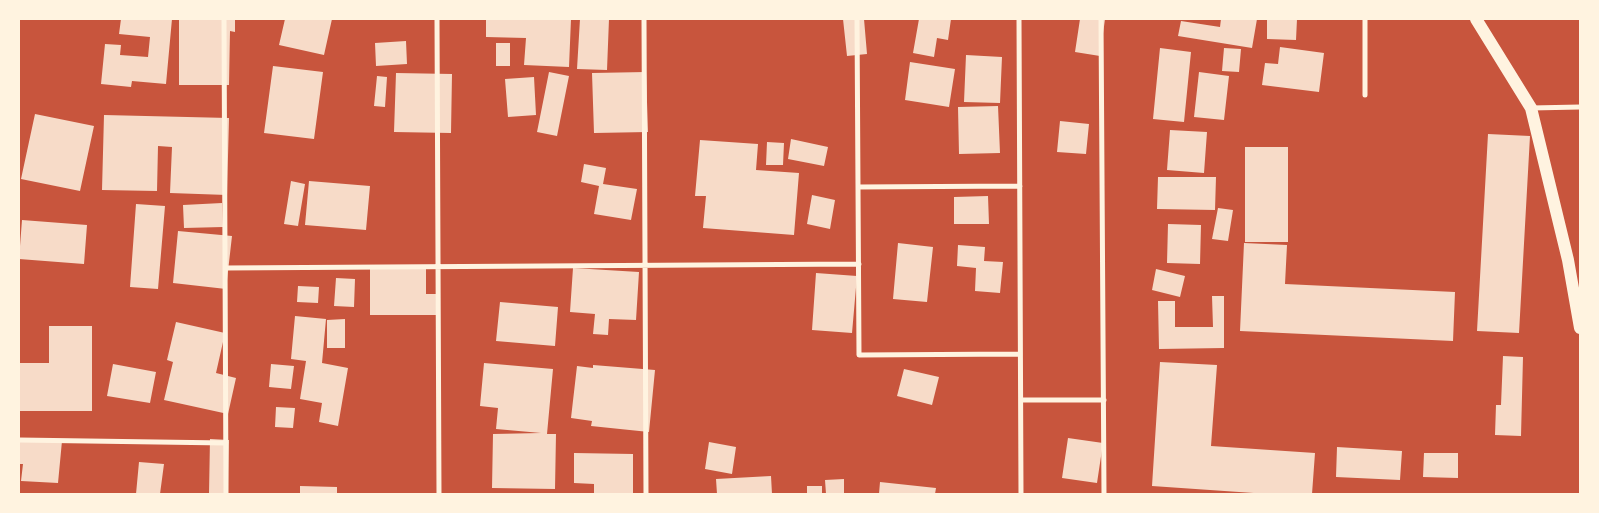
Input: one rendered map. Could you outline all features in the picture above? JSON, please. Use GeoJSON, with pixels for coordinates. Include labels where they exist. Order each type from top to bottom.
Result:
{"type":"FeatureCollection","features":[{"type":"Feature","properties":{"kind":"main road"},"geometry":{"type":"LineString","coordinates":[[1476,19],[1530,108],[1568,260],[1580,327]]}},
{"type":"Feature","properties":{"kind":"street"},"geometry":{"type":"LineString","coordinates":[[224,19],[226,494]]}},
{"type":"Feature","properties":{"kind":"street"},"geometry":{"type":"LineString","coordinates":[[437,19],[439,494]]}},
{"type":"Feature","properties":{"kind":"street"},"geometry":{"type":"LineString","coordinates":[[644,19],[646,494]]}},
{"type":"Feature","properties":{"kind":"street"},"geometry":{"type":"LineString","coordinates":[[858,19],[859,355],[1020,354]]}},
{"type":"Feature","properties":{"kind":"street"},"geometry":{"type":"LineString","coordinates":[[1019,19],[1021,494]]}},
{"type":"Feature","properties":{"kind":"street"},"geometry":{"type":"LineString","coordinates":[[1102,19],[1104,494]]}},
{"type":"Feature","properties":{"kind":"street"},"geometry":{"type":"LineString","coordinates":[[1365,19],[1365,95]]}},
{"type":"Feature","properties":{"kind":"street"},"geometry":{"type":"LineString","coordinates":[[1530,108],[1580,108]]}},
{"type":"Feature","properties":{"kind":"street"},"geometry":{"type":"LineString","coordinates":[[858,187],[1020,186]]}},
{"type":"Feature","properties":{"kind":"street"},"geometry":{"type":"LineString","coordinates":[[225,268],[859,264]]}},
{"type":"Feature","properties":{"kind":"street"},"geometry":{"type":"LineString","coordinates":[[1021,400],[1104,400]]}},
{"type":"Feature","properties":{"kind":"street"},"geometry":{"type":"LineString","coordinates":[[19,440],[226,443]]}},
{"type":"Feature","properties":{"kind":"building"},"geometry":{"type":"Polygon","coordinates":[[[121,19],[172,19],[166,84],[132,81],[131,87],[101,84],[105,44],[121,45],[120,55],[148,57],[150,37],[119,34],[121,19]]]}},
{"type":"Feature","properties":{"kind":"building"},"geometry":{"type":"Polygon","coordinates":[[[179,19],[235,19],[235,32],[230,31],[229,85],[179,85],[179,19]]]}},
{"type":"Feature","properties":{"kind":"building"},"geometry":{"type":"Polygon","coordinates":[[[285,19],[332,19],[324,55],[279,45],[285,19]]]}},
{"type":"Feature","properties":{"kind":"building"},"geometry":{"type":"Polygon","coordinates":[[[486,19],[571,19],[569,67],[524,65],[526,38],[486,37],[486,19]]]}},
{"type":"Feature","properties":{"kind":"building"},"geometry":{"type":"Polygon","coordinates":[[[580,19],[609,19],[607,70],[577,69],[580,19]]]}},
{"type":"Feature","properties":{"kind":"building"},"geometry":{"type":"Polygon","coordinates":[[[843,19],[864,19],[867,54],[847,56],[843,19]]]}},
{"type":"Feature","properties":{"kind":"building"},"geometry":{"type":"Polygon","coordinates":[[[919,19],[951,19],[948,40],[937,38],[934,57],[913,53],[919,19]]]}},
{"type":"Feature","properties":{"kind":"building"},"geometry":{"type":"Polygon","coordinates":[[[1080,19],[1105,19],[1100,56],[1075,52],[1080,19]]]}},
{"type":"Feature","properties":{"kind":"building"},"geometry":{"type":"Polygon","coordinates":[[[1221,19],[1257,19],[1252,48],[1178,36],[1181,21],[1220,27],[1221,19]]]}},
{"type":"Feature","properties":{"kind":"building"},"geometry":{"type":"Polygon","coordinates":[[[1267,19],[1297,19],[1296,40],[1267,39],[1267,19]]]}},
{"type":"Feature","properties":{"kind":"building"},"geometry":{"type":"Polygon","coordinates":[[[406,41],[407,64],[376,66],[375,43],[406,41]]]}},
{"type":"Feature","properties":{"kind":"building"},"geometry":{"type":"Polygon","coordinates":[[[496,43],[510,43],[510,66],[496,66],[496,43]]]}},
{"type":"Feature","properties":{"kind":"building"},"geometry":{"type":"Polygon","coordinates":[[[1280,47],[1324,53],[1319,92],[1262,85],[1265,63],[1278,64],[1280,47]]]}},
{"type":"Feature","properties":{"kind":"building"},"geometry":{"type":"Polygon","coordinates":[[[1160,48],[1191,52],[1184,122],[1153,119],[1160,48]]]}},
{"type":"Feature","properties":{"kind":"building"},"geometry":{"type":"Polygon","coordinates":[[[1224,48],[1241,49],[1239,72],[1222,71],[1224,48]]]}},
{"type":"Feature","properties":{"kind":"building"},"geometry":{"type":"Polygon","coordinates":[[[966,55],[1002,57],[1000,103],[964,102],[966,55]]]}},
{"type":"Feature","properties":{"kind":"building"},"geometry":{"type":"Polygon","coordinates":[[[910,62],[955,69],[949,107],[905,100],[910,62]]]}},
{"type":"Feature","properties":{"kind":"building"},"geometry":{"type":"Polygon","coordinates":[[[273,66],[323,72],[314,139],[264,133],[273,66]]]}},
{"type":"Feature","properties":{"kind":"building"},"geometry":{"type":"Polygon","coordinates":[[[549,72],[569,76],[557,136],[537,132],[549,72]]]}},
{"type":"Feature","properties":{"kind":"building"},"geometry":{"type":"Polygon","coordinates":[[[646,72],[648,132],[594,133],[592,73],[646,72]]]}},
{"type":"Feature","properties":{"kind":"building"},"geometry":{"type":"Polygon","coordinates":[[[1199,72],[1229,76],[1224,120],[1194,117],[1199,72]]]}},
{"type":"Feature","properties":{"kind":"building"},"geometry":{"type":"Polygon","coordinates":[[[396,73],[452,74],[451,133],[394,132],[396,73]]]}},
{"type":"Feature","properties":{"kind":"building"},"geometry":{"type":"Polygon","coordinates":[[[377,76],[387,77],[385,107],[374,106],[377,76]]]}},
{"type":"Feature","properties":{"kind":"building"},"geometry":{"type":"Polygon","coordinates":[[[534,77],[536,115],[508,117],[505,79],[534,77]]]}},
{"type":"Feature","properties":{"kind":"building"},"geometry":{"type":"Polygon","coordinates":[[[998,106],[1000,153],[959,154],[958,107],[998,106]]]}},
{"type":"Feature","properties":{"kind":"building"},"geometry":{"type":"Polygon","coordinates":[[[35,114],[94,126],[80,191],[21,179],[35,114]]]}},
{"type":"Feature","properties":{"kind":"building"},"geometry":{"type":"Polygon","coordinates":[[[104,115],[229,118],[227,195],[170,193],[172,147],[158,146],[157,191],[102,190],[104,115]]]}},
{"type":"Feature","properties":{"kind":"building"},"geometry":{"type":"Polygon","coordinates":[[[1060,121],[1089,124],[1086,154],[1057,152],[1060,121]]]}},
{"type":"Feature","properties":{"kind":"building"},"geometry":{"type":"Polygon","coordinates":[[[1170,130],[1207,132],[1204,173],[1167,170],[1170,130]]]}},
{"type":"Feature","properties":{"kind":"building"},"geometry":{"type":"Polygon","coordinates":[[[1488,134],[1530,136],[1519,333],[1477,331],[1488,134]]]}},
{"type":"Feature","properties":{"kind":"building"},"geometry":{"type":"Polygon","coordinates":[[[791,139],[828,147],[824,166],[788,159],[791,139]]]}},
{"type":"Feature","properties":{"kind":"building"},"geometry":{"type":"Polygon","coordinates":[[[700,140],[758,144],[756,170],[799,173],[794,235],[703,228],[706,196],[695,196],[700,140]]]}},
{"type":"Feature","properties":{"kind":"building"},"geometry":{"type":"Polygon","coordinates":[[[767,142],[784,143],[783,165],[766,165],[767,142]]]}},
{"type":"Feature","properties":{"kind":"building"},"geometry":{"type":"Polygon","coordinates":[[[1245,147],[1288,147],[1288,242],[1245,242],[1245,147]]]}},
{"type":"Feature","properties":{"kind":"building"},"geometry":{"type":"Polygon","coordinates":[[[584,164],[606,168],[603,184],[637,189],[631,220],[594,214],[599,186],[581,182],[584,164]]]}},
{"type":"Feature","properties":{"kind":"building"},"geometry":{"type":"Polygon","coordinates":[[[1158,177],[1216,177],[1215,210],[1157,209],[1158,177]]]}},
{"type":"Feature","properties":{"kind":"building"},"geometry":{"type":"Polygon","coordinates":[[[291,181],[305,184],[298,226],[284,224],[291,181]]]}},
{"type":"Feature","properties":{"kind":"building"},"geometry":{"type":"Polygon","coordinates":[[[309,181],[370,186],[366,230],[305,225],[309,181]]]}},
{"type":"Feature","properties":{"kind":"building"},"geometry":{"type":"Polygon","coordinates":[[[812,195],[835,200],[830,229],[807,224],[812,195]]]}},
{"type":"Feature","properties":{"kind":"building"},"geometry":{"type":"Polygon","coordinates":[[[988,196],[989,224],[954,224],[954,197],[988,196]]]}},
{"type":"Feature","properties":{"kind":"building"},"geometry":{"type":"Polygon","coordinates":[[[222,203],[223,227],[184,228],[183,205],[222,203]]]}},
{"type":"Feature","properties":{"kind":"building"},"geometry":{"type":"Polygon","coordinates":[[[136,204],[165,206],[158,289],[130,287],[136,204]]]}},
{"type":"Feature","properties":{"kind":"building"},"geometry":{"type":"Polygon","coordinates":[[[1218,208],[1233,210],[1228,241],[1212,239],[1218,208]]]}},
{"type":"Feature","properties":{"kind":"building"},"geometry":{"type":"Polygon","coordinates":[[[22,220],[87,225],[84,264],[19,259],[22,220]]]}},
{"type":"Feature","properties":{"kind":"building"},"geometry":{"type":"Polygon","coordinates":[[[1168,224],[1201,225],[1200,264],[1167,263],[1168,224]]]}},
{"type":"Feature","properties":{"kind":"building"},"geometry":{"type":"Polygon","coordinates":[[[178,231],[232,236],[226,289],[173,283],[178,231]]]}},
{"type":"Feature","properties":{"kind":"building"},"geometry":{"type":"Polygon","coordinates":[[[898,243],[933,247],[927,302],[893,299],[898,243]]]}},
{"type":"Feature","properties":{"kind":"building"},"geometry":{"type":"Polygon","coordinates":[[[1244,243],[1287,245],[1285,284],[1455,292],[1453,341],[1240,331],[1244,243]]]}},
{"type":"Feature","properties":{"kind":"building"},"geometry":{"type":"Polygon","coordinates":[[[958,245],[985,247],[984,261],[1003,262],[1000,293],[975,291],[976,268],[957,266],[958,245]]]}},
{"type":"Feature","properties":{"kind":"building"},"geometry":{"type":"Polygon","coordinates":[[[573,268],[639,272],[636,320],[609,319],[608,335],[593,334],[595,314],[570,312],[573,268]]]}},
{"type":"Feature","properties":{"kind":"building"},"geometry":{"type":"Polygon","coordinates":[[[370,269],[426,269],[426,294],[437,294],[436,315],[370,315],[370,269]]]}},
{"type":"Feature","properties":{"kind":"building"},"geometry":{"type":"Polygon","coordinates":[[[1156,269],[1185,276],[1180,297],[1152,290],[1156,269]]]}},
{"type":"Feature","properties":{"kind":"building"},"geometry":{"type":"Polygon","coordinates":[[[816,273],[857,276],[852,333],[812,330],[816,273]]]}},
{"type":"Feature","properties":{"kind":"building"},"geometry":{"type":"Polygon","coordinates":[[[336,278],[355,279],[354,307],[334,306],[336,278]]]}},
{"type":"Feature","properties":{"kind":"building"},"geometry":{"type":"Polygon","coordinates":[[[298,286],[319,287],[318,303],[297,302],[298,286]]]}},
{"type":"Feature","properties":{"kind":"building"},"geometry":{"type":"Polygon","coordinates":[[[1212,296],[1224,296],[1224,348],[1159,349],[1158,301],[1175,301],[1175,327],[1213,327],[1212,296]]]}},
{"type":"Feature","properties":{"kind":"building"},"geometry":{"type":"Polygon","coordinates":[[[500,302],[558,307],[555,346],[496,341],[500,302]]]}},
{"type":"Feature","properties":{"kind":"building"},"geometry":{"type":"Polygon","coordinates":[[[295,316],[326,319],[322,363],[348,368],[338,426],[319,422],[322,403],[300,399],[306,361],[291,359],[295,316]]]}},
{"type":"Feature","properties":{"kind":"building"},"geometry":{"type":"Polygon","coordinates":[[[345,319],[345,348],[327,348],[327,320],[345,319]]]}},
{"type":"Feature","properties":{"kind":"building"},"geometry":{"type":"Polygon","coordinates":[[[176,322],[225,333],[216,373],[236,378],[228,414],[164,400],[173,362],[167,360],[176,322]]]}},
{"type":"Feature","properties":{"kind":"building"},"geometry":{"type":"Polygon","coordinates":[[[49,326],[92,326],[92,411],[20,411],[20,363],[49,363],[49,326]]]}},
{"type":"Feature","properties":{"kind":"building"},"geometry":{"type":"Polygon","coordinates":[[[1503,356],[1523,357],[1521,436],[1495,435],[1496,405],[1501,405],[1503,356]]]}},
{"type":"Feature","properties":{"kind":"building"},"geometry":{"type":"Polygon","coordinates":[[[1160,362],[1217,365],[1211,446],[1315,453],[1312,494],[1268,494],[1152,486],[1160,362]]]}},
{"type":"Feature","properties":{"kind":"building"},"geometry":{"type":"Polygon","coordinates":[[[484,363],[553,369],[547,434],[556,434],[555,489],[492,488],[493,434],[541,433],[496,429],[498,408],[480,406],[484,363]]]}},
{"type":"Feature","properties":{"kind":"building"},"geometry":{"type":"Polygon","coordinates":[[[113,364],[156,372],[150,403],[107,396],[113,364]]]}},
{"type":"Feature","properties":{"kind":"building"},"geometry":{"type":"Polygon","coordinates":[[[271,364],[294,366],[291,389],[269,387],[271,364]]]}},
{"type":"Feature","properties":{"kind":"building"},"geometry":{"type":"Polygon","coordinates":[[[593,365],[655,370],[649,432],[591,426],[592,421],[571,418],[577,366],[593,368],[593,365]]]}},
{"type":"Feature","properties":{"kind":"building"},"geometry":{"type":"Polygon","coordinates":[[[904,369],[939,377],[932,405],[897,396],[904,369]]]}},
{"type":"Feature","properties":{"kind":"building"},"geometry":{"type":"Polygon","coordinates":[[[276,407],[295,408],[293,428],[275,427],[276,407]]]}},
{"type":"Feature","properties":{"kind":"building"},"geometry":{"type":"Polygon","coordinates":[[[19,438],[62,441],[58,483],[21,481],[23,464],[19,464],[19,438]]]}},
{"type":"Feature","properties":{"kind":"building"},"geometry":{"type":"Polygon","coordinates":[[[1068,438],[1103,443],[1097,483],[1062,478],[1068,438]]]}},
{"type":"Feature","properties":{"kind":"building"},"geometry":{"type":"Polygon","coordinates":[[[210,439],[229,440],[228,494],[209,494],[210,439]]]}},
{"type":"Feature","properties":{"kind":"building"},"geometry":{"type":"Polygon","coordinates":[[[709,442],[736,447],[732,474],[705,469],[709,442]]]}},
{"type":"Feature","properties":{"kind":"building"},"geometry":{"type":"Polygon","coordinates":[[[1337,447],[1402,451],[1400,480],[1336,477],[1337,447]]]}},
{"type":"Feature","properties":{"kind":"building"},"geometry":{"type":"Polygon","coordinates":[[[574,453],[633,454],[633,494],[594,494],[594,484],[574,483],[574,453]]]}},
{"type":"Feature","properties":{"kind":"building"},"geometry":{"type":"Polygon","coordinates":[[[1424,453],[1458,453],[1458,478],[1423,477],[1424,453]]]}},
{"type":"Feature","properties":{"kind":"building"},"geometry":{"type":"Polygon","coordinates":[[[139,462],[164,464],[160,494],[136,494],[139,462]]]}},
{"type":"Feature","properties":{"kind":"building"},"geometry":{"type":"Polygon","coordinates":[[[771,476],[772,494],[717,494],[716,479],[771,476]]]}},
{"type":"Feature","properties":{"kind":"building"},"geometry":{"type":"Polygon","coordinates":[[[844,479],[844,494],[826,494],[825,480],[844,479]]]}},
{"type":"Feature","properties":{"kind":"building"},"geometry":{"type":"Polygon","coordinates":[[[880,482],[936,488],[935,494],[879,494],[880,482]]]}},
{"type":"Feature","properties":{"kind":"building"},"geometry":{"type":"Polygon","coordinates":[[[300,486],[337,487],[337,494],[300,494],[300,486]]]}},
{"type":"Feature","properties":{"kind":"building"},"geometry":{"type":"Polygon","coordinates":[[[807,486],[822,486],[822,494],[807,494],[807,486]]]}}]}
